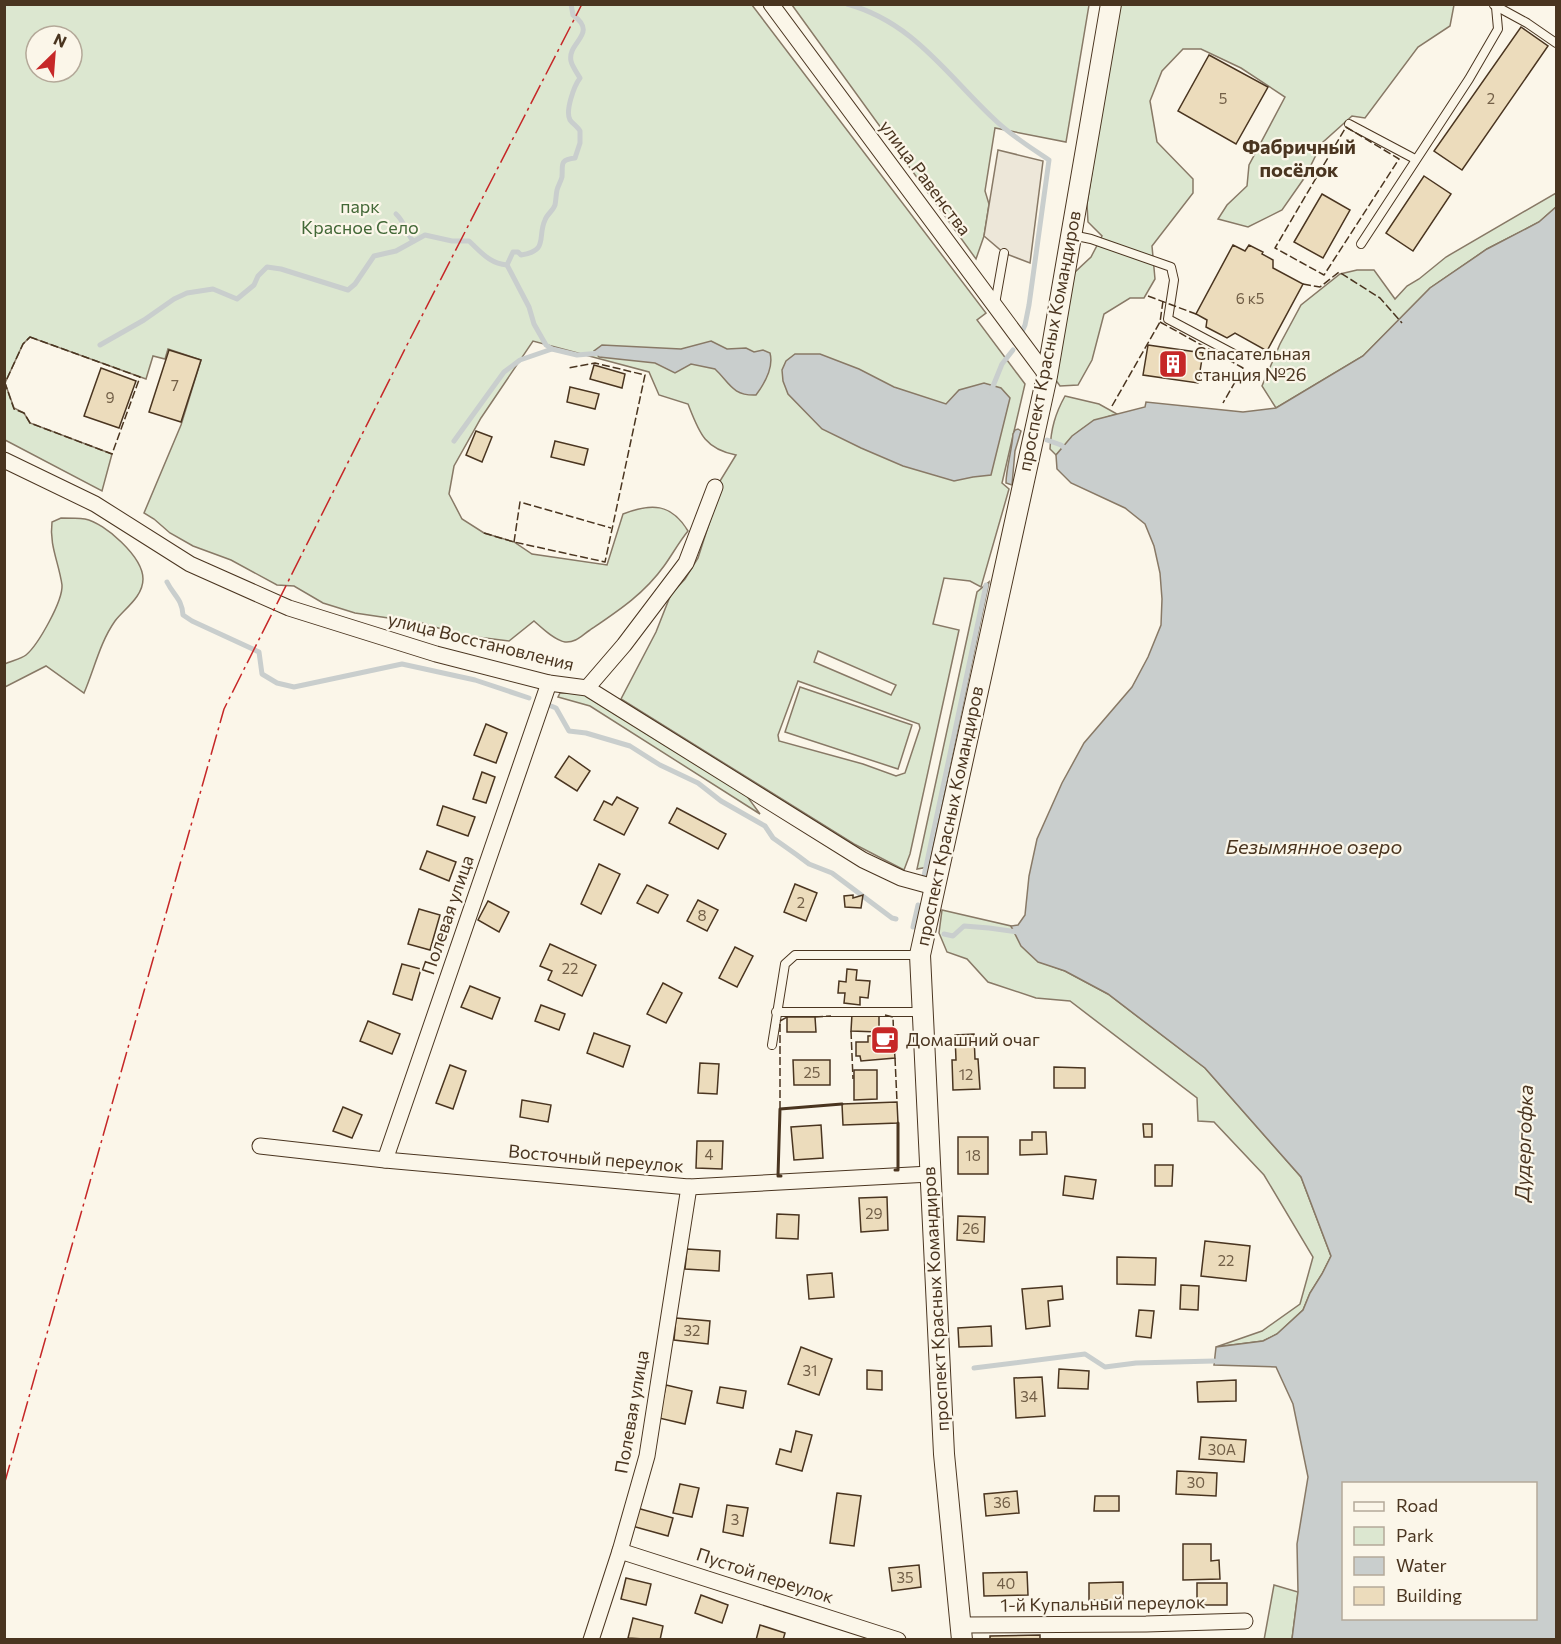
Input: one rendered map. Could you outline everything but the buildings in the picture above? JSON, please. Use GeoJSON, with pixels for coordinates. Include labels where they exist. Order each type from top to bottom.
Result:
{"type":"FeatureCollection","features":[{"type":"Feature","properties":{"kind":"street","name":"улица Равенства"},"geometry":{"type":"LineString","coordinates":[[771,4],[1047,375]]}},
{"type":"Feature","properties":{"kind":"street","name":"проспект Красных Командиров"},"geometry":{"type":"LineString","coordinates":[[961,1632],[944,1454],[920,955],[1047,375],[1111,4]]}},
{"type":"Feature","properties":{"kind":"street","name":"улица Восстановления"},"geometry":{"type":"LineString","coordinates":[[4,460],[95,504],[190,564],[289,608],[436,654],[549,683],[587,688],[863,860],[901,878],[934,887]]}},
{"type":"Feature","properties":{"kind":"street"},"geometry":{"type":"LineString","coordinates":[[587,688],[624,645],[686,563],[715,487]]}},
{"type":"Feature","properties":{"kind":"street","name":"Полевая улица"},"geometry":{"type":"LineString","coordinates":[[385,1160],[549,683]]}},
{"type":"Feature","properties":{"kind":"street","name":"Восточный переулок"},"geometry":{"type":"LineString","coordinates":[[260,1146],[385,1160],[689,1186],[930,1174]]}},
{"type":"Feature","properties":{"kind":"street","name":"Полевая улица"},"geometry":{"type":"LineString","coordinates":[[591,1640],[620,1551],[647,1456],[689,1186]]}},
{"type":"Feature","properties":{"kind":"street","name":"Пустой переулок"},"geometry":{"type":"LineString","coordinates":[[620,1551],[898,1640]]}},
{"type":"Feature","properties":{"kind":"street","name":"1-й Купальный переулок"},"geometry":{"type":"LineString","coordinates":[[961,1632],[1245,1621]]}},
{"type":"Feature","properties":{"kind":"lane"},"geometry":{"type":"LineString","coordinates":[[1496,5],[1557,43]]}},
{"type":"Feature","properties":{"kind":"lane"},"geometry":{"type":"LineString","coordinates":[[1361,244],[1469,79],[1498,29],[1496,5]]}},
{"type":"Feature","properties":{"kind":"lane"},"geometry":{"type":"LineString","coordinates":[[1349,124],[1415,159]]}},
{"type":"Feature","properties":{"kind":"lane"},"geometry":{"type":"LineString","coordinates":[[1071,235],[1091,239],[1171,267],[1174,280],[1168,319],[1234,354]]}},
{"type":"Feature","properties":{"kind":"lane"},"geometry":{"type":"LineString","coordinates":[[995,305],[1004,253]]}},
{"type":"Feature","properties":{"kind":"lane"},"geometry":{"type":"LineString","coordinates":[[772,1045],[785,964],[795,955],[920,955]]}},
{"type":"Feature","properties":{"kind":"lane"},"geometry":{"type":"LineString","coordinates":[[776,1012],[923,1012]]}},
{"type":"Feature","properties":{"kind":"green space","name":"парк Красное Село"},"geometry":{"type":"Polygon","coordinates":[[[4,5],[752,5],[986,313],[977,320],[1025,384],[1002,483],[1009,489],[981,587],[970,581],[944,578],[933,624],[959,630],[910,854],[904,870],[854,844],[621,699],[656,632],[671,594],[685,579],[698,558],[716,502],[720,481],[736,455],[710,444],[700,431],[688,404],[659,395],[649,372],[533,341],[481,418],[454,466],[449,494],[462,519],[484,533],[514,542],[532,554],[607,565],[623,514],[643,508],[667,510],[675,515],[688,531],[664,566],[639,594],[579,638],[569,642],[557,639],[534,621],[509,641],[461,635],[422,623],[355,613],[323,603],[294,586],[277,585],[231,560],[193,546],[170,533],[144,513],[181,425],[201,360],[168,349],[165,359],[153,356],[146,379],[30,337],[23,344],[5,383],[14,408],[24,413],[30,423],[112,454],[102,491],[5,440],[4,5]],[[818,651],[814,662],[891,695],[896,685],[818,651]],[[798,681],[778,735],[779,741],[863,764],[896,776],[905,773],[920,728],[919,724],[798,681]]]}},
{"type":"Feature","properties":{"kind":"green space"},"geometry":{"type":"Polygon","coordinates":[[[792,5],[1089,5],[1066,142],[995,128],[985,191],[989,204],[984,236],[976,259],[792,5]]]}},
{"type":"Feature","properties":{"kind":"green space"},"geometry":{"type":"Polygon","coordinates":[[[1118,5],[1454,5],[1450,26],[1418,47],[1365,118],[1352,116],[1322,143],[1305,177],[1282,210],[1248,227],[1218,219],[1227,205],[1247,186],[1249,165],[1285,97],[1241,68],[1201,49],[1183,49],[1162,71],[1150,101],[1157,142],[1193,179],[1193,193],[1152,246],[1155,279],[1144,298],[1130,298],[1104,314],[1092,360],[1078,385],[1060,386],[1055,379],[1074,273],[1091,257],[1102,236],[1088,222],[1087,204],[1118,5]]]}},
{"type":"Feature","properties":{"kind":"green space"},"geometry":{"type":"Polygon","coordinates":[[[1556,193],[1556,207],[1539,222],[1487,249],[1430,288],[1363,356],[1276,408],[1262,386],[1280,344],[1301,305],[1340,274],[1357,270],[1374,270],[1395,299],[1407,286],[1446,257],[1556,193]]]}},
{"type":"Feature","properties":{"kind":"green space"},"geometry":{"type":"Polygon","coordinates":[[[1065,396],[1099,404],[1117,414],[1083,428],[1056,455],[1050,449],[1051,435],[1056,415],[1065,396]]]}},
{"type":"Feature","properties":{"kind":"green space"},"geometry":{"type":"Polygon","coordinates":[[[61,518],[85,519],[93,522],[122,542],[137,561],[143,579],[142,585],[137,597],[110,629],[84,693],[46,666],[5,687],[5,664],[24,656],[31,650],[49,622],[61,592],[62,585],[51,530],[52,522],[61,518]]]}},
{"type":"Feature","properties":{"kind":"green space"},"geometry":{"type":"Polygon","coordinates":[[[989,582],[928,867],[917,869],[977,592],[989,582]]]}},
{"type":"Feature","properties":{"kind":"green space"},"geometry":{"type":"Polygon","coordinates":[[[800,687],[912,725],[898,769],[785,732],[800,687]]]}},
{"type":"Feature","properties":{"kind":"green space"},"geometry":{"type":"Polygon","coordinates":[[[560,693],[584,693],[744,792],[760,814],[590,706],[558,697],[560,693]]]}},
{"type":"Feature","properties":{"kind":"green space"},"geometry":{"type":"Polygon","coordinates":[[[942,910],[1011,926],[1038,961],[1065,971],[1108,994],[1205,1068],[1301,1177],[1331,1256],[1303,1310],[1277,1334],[1263,1341],[1216,1347],[1262,1331],[1300,1304],[1313,1257],[1264,1175],[1214,1122],[1198,1121],[1197,1098],[1070,1001],[1036,998],[988,982],[967,959],[947,952],[939,933],[942,910]]]}},
{"type":"Feature","properties":{"kind":"green space"},"geometry":{"type":"Polygon","coordinates":[[[1274,1585],[1298,1592],[1292,1639],[1264,1640],[1274,1585]]]}},
{"type":"Feature","properties":{"kind":"shaded area"},"geometry":{"type":"Polygon","coordinates":[[[998,150],[1043,161],[1030,263],[1004,253],[984,236],[998,150]]]}},
{"type":"Feature","properties":{"kind":"water","name":"Безымянное озеро"},"geometry":{"type":"Polygon","coordinates":[[[1556,207],[1556,1639],[1292,1639],[1298,1592],[1297,1544],[1308,1477],[1293,1404],[1276,1367],[1214,1365],[1216,1347],[1263,1341],[1277,1334],[1303,1310],[1331,1256],[1301,1177],[1205,1068],[1108,994],[1065,971],[1038,962],[1021,946],[1011,926],[1018,925],[1025,915],[1029,876],[1037,839],[1062,783],[1084,743],[1132,687],[1161,625],[1160,573],[1154,546],[1145,524],[1125,508],[1071,483],[1057,469],[1056,455],[1072,436],[1094,420],[1145,407],[1146,402],[1243,412],[1276,408],[1363,356],[1430,288],[1487,249],[1539,222],[1556,207]]]}},
{"type":"Feature","properties":{"kind":"water"},"geometry":{"type":"Polygon","coordinates":[[[711,341],[727,349],[746,348],[754,352],[763,350],[770,353],[770,370],[756,395],[736,391],[715,369],[691,364],[675,373],[655,363],[599,357],[594,351],[602,345],[681,349],[711,341]]]}},
{"type":"Feature","properties":{"kind":"water"},"geometry":{"type":"Polygon","coordinates":[[[795,354],[820,354],[859,369],[894,387],[946,404],[959,390],[984,383],[1001,388],[1010,398],[991,475],[954,481],[903,466],[822,429],[788,394],[783,381],[782,370],[786,361],[795,354]]]}},
{"type":"Feature","properties":{"kind":"water"},"geometry":{"type":"Polygon","coordinates":[[[1018,429],[1021,431],[1015,451],[1012,485],[1006,483],[1006,478],[1013,434],[1018,429]]]}},
{"type":"Feature","properties":{"kind":"waterway"},"geometry":{"type":"LineString","coordinates":[[571,4],[573,15],[583,28],[583,33],[571,54],[572,63],[580,78],[569,105],[570,120],[580,131],[580,143],[575,158],[563,163],[555,205],[545,220],[539,247],[530,253],[521,255],[513,252],[507,265],[546,345],[552,349],[577,355],[601,353]]}},
{"type":"Feature","properties":{"kind":"waterway"},"geometry":{"type":"LineString","coordinates":[[847,4],[870,12],[910,36],[1000,125],[1049,160],[1029,305],[1021,334]]}},
{"type":"Feature","properties":{"kind":"waterway"},"geometry":{"type":"LineString","coordinates":[[396,214],[413,241]]}},
{"type":"Feature","properties":{"kind":"waterway"},"geometry":{"type":"LineString","coordinates":[[100,345],[187,293],[213,289],[237,299],[254,285],[258,276],[267,267],[281,269],[348,290],[355,284],[374,256],[396,251],[425,235],[452,241],[469,241],[491,260],[507,265]]}},
{"type":"Feature","properties":{"kind":"waterway"},"geometry":{"type":"LineString","coordinates":[[454,441],[504,372],[520,360],[552,349]]}},
{"type":"Feature","properties":{"kind":"waterway"},"geometry":{"type":"LineString","coordinates":[[991,391],[1002,364],[1013,350]]}},
{"type":"Feature","properties":{"kind":"waterway"},"geometry":{"type":"LineString","coordinates":[[1047,440],[1067,450]]}},
{"type":"Feature","properties":{"kind":"waterway"},"geometry":{"type":"LineString","coordinates":[[167,582],[179,601],[183,615],[259,652],[262,674],[277,683],[294,687],[402,664],[475,680],[529,698]]}},
{"type":"Feature","properties":{"kind":"waterway"},"geometry":{"type":"LineString","coordinates":[[924,876],[986,585]]}},
{"type":"Feature","properties":{"kind":"waterway"},"geometry":{"type":"LineString","coordinates":[[551,706],[556,708],[569,731],[586,733],[630,746],[660,765],[698,783],[721,801],[765,826],[773,838],[809,864],[832,873],[896,919]]}},
{"type":"Feature","properties":{"kind":"waterway"},"geometry":{"type":"LineString","coordinates":[[913,927],[918,905]]}},
{"type":"Feature","properties":{"kind":"waterway"},"geometry":{"type":"LineString","coordinates":[[944,934],[953,936],[964,926],[1018,932]]}},
{"type":"Feature","properties":{"kind":"waterway"},"geometry":{"type":"LineString","coordinates":[[974,1368],[1085,1354],[1105,1367],[1136,1363],[1214,1361]]}},
{"type":"Feature","properties":{"kind":"fence"},"geometry":{"type":"LineString","coordinates":[[1346,127],[1399,159],[1324,275],[1275,248],[1346,127]]}},
{"type":"Feature","properties":{"kind":"fence"},"geometry":{"type":"LineString","coordinates":[[1303,284],[1320,287],[1339,272],[1380,298],[1402,323]]}},
{"type":"Feature","properties":{"kind":"fence"},"geometry":{"type":"LineString","coordinates":[[1148,296],[1196,314]]}},
{"type":"Feature","properties":{"kind":"fence"},"geometry":{"type":"LineString","coordinates":[[1112,406],[1160,322],[1163,301]]}},
{"type":"Feature","properties":{"kind":"fence"},"geometry":{"type":"LineString","coordinates":[[1160,322],[1243,368],[1223,403]]}},
{"type":"Feature","properties":{"kind":"fence"},"geometry":{"type":"LineString","coordinates":[[30,337],[140,377],[112,454],[30,423],[24,413],[14,409],[5,383],[23,344],[30,337]]}},
{"type":"Feature","properties":{"kind":"fence"},"geometry":{"type":"LineString","coordinates":[[484,533],[605,562],[645,375],[595,363],[568,368]]}},
{"type":"Feature","properties":{"kind":"fence"},"geometry":{"type":"LineString","coordinates":[[514,542],[520,502],[611,528]]}},
{"type":"Feature","properties":{"kind":"fence"},"geometry":{"type":"LineString","coordinates":[[885,1015],[893,1017],[894,1045]]}},
{"type":"Feature","properties":{"kind":"fence"},"geometry":{"type":"LineString","coordinates":[[815,1017],[831,1016]]}},
{"type":"Feature","properties":{"kind":"fence"},"geometry":{"type":"LineString","coordinates":[[780,1109],[780,1021],[787,1017]]}},
{"type":"Feature","properties":{"kind":"fence"},"geometry":{"type":"LineString","coordinates":[[851,1031],[853,1079]]}},
{"type":"Feature","properties":{"kind":"fence"},"geometry":{"type":"LineString","coordinates":[[895,1058],[897,1102]]}},
{"type":"Feature","properties":{"kind":"wall"},"geometry":{"type":"LineString","coordinates":[[781,1176],[778,1176],[780,1109],[842,1104]]}},
{"type":"Feature","properties":{"kind":"wall"},"geometry":{"type":"LineString","coordinates":[[895,1170],[898,1170],[898,1123]]}},
{"type":"Feature","properties":{"kind":"power"},"geometry":{"type":"LineString","coordinates":[[4,1485],[224,709],[582,4]]}},
{"type":"Feature","properties":{"kind":"place","name":"Спасательная станция №26"},"geometry":{"type":"Point","coordinates":[1173,364]}},
{"type":"Feature","properties":{"kind":"place","name":"Домашний очаг"},"geometry":{"type":"Point","coordinates":[885,1040]}},
{"type":"Feature","properties":{"kind":"district","name":"Фабричный посёлок"},"geometry":{"type":"Point","coordinates":[1299,158]}},
{"type":"Feature","properties":{"kind":"water label","name":"Дудергофка"},"geometry":{"type":"Point","coordinates":[1524,1143]}}]}
